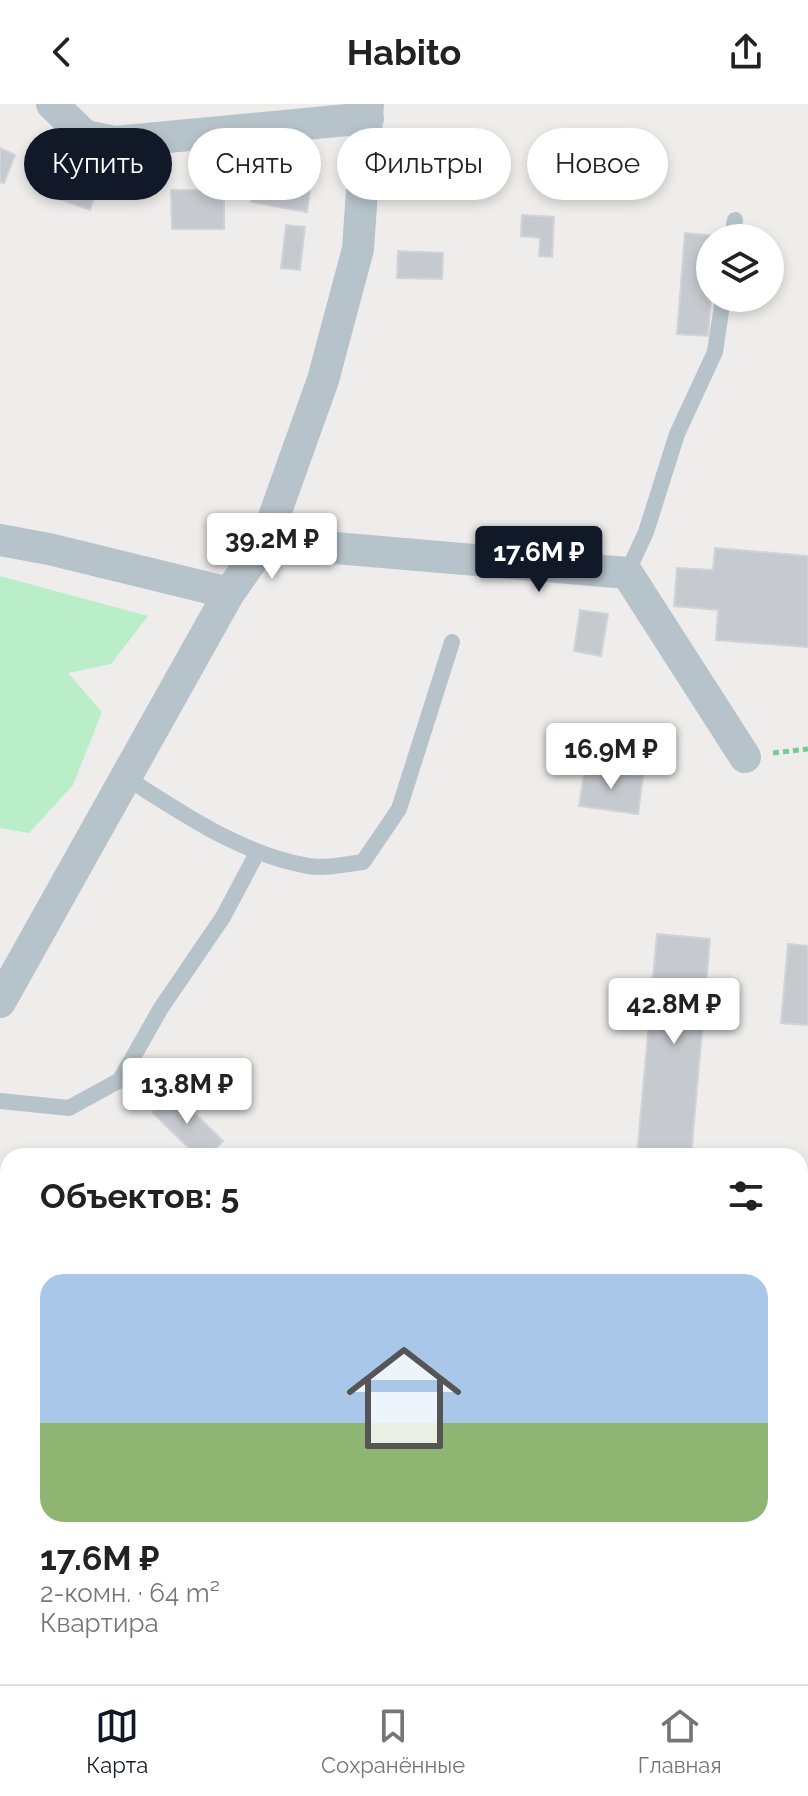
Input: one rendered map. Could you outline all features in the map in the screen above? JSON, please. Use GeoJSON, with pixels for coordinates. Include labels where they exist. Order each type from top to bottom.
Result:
{"type":"FeatureCollection","features":[{"type":"Feature","properties":{"kind":"street"},"geometry":{"type":"LineString","coordinates":[[0,1002],[229,593],[265,542],[323,380],[358,249],[368,111],[115,142],[85,136],[53,104]]}},
{"type":"Feature","properties":{"kind":"street"},"geometry":{"type":"LineString","coordinates":[[0,540],[229,593]]}},
{"type":"Feature","properties":{"kind":"street"},"geometry":{"type":"LineString","coordinates":[[265,542],[627,573],[745,757]]}},
{"type":"Feature","properties":{"kind":"lane"},"geometry":{"type":"LineString","coordinates":[[734,224],[735,220]]}},
{"type":"Feature","properties":{"kind":"lane"},"geometry":{"type":"LineString","coordinates":[[627,573],[646,532],[677,434],[715,352],[721,312]]}},
{"type":"Feature","properties":{"kind":"lane"},"geometry":{"type":"LineString","coordinates":[[125,777],[205,828],[257,853],[311,867],[363,862],[399,809],[452,642]]}},
{"type":"Feature","properties":{"kind":"lane"},"geometry":{"type":"LineString","coordinates":[[0,1101],[69,1108],[120,1080],[161,1008],[223,917],[257,853]]}},
{"type":"Feature","properties":{"kind":"path"},"geometry":{"type":"LineString","coordinates":[[745,757],[808,749]]}},
{"type":"Feature","properties":{"kind":"green space"},"geometry":{"type":"Polygon","coordinates":[[[0,576],[148,616],[111,664],[68,673],[102,712],[73,785],[29,833],[0,828],[0,576]]]}},
{"type":"Feature","properties":{"kind":"building"},"geometry":{"type":"Polygon","coordinates":[[[0,148],[15,155],[4,183],[0,182],[0,148]]]}},
{"type":"Feature","properties":{"kind":"building"},"geometry":{"type":"Polygon","coordinates":[[[172,190],[188,190],[188,200],[224,200],[224,229],[172,229],[172,190]]]}},
{"type":"Feature","properties":{"kind":"building"},"geometry":{"type":"Polygon","coordinates":[[[62,200],[93,200],[90,210],[62,200]]]}},
{"type":"Feature","properties":{"kind":"building"},"geometry":{"type":"Polygon","coordinates":[[[251,200],[309,200],[307,212],[251,200]]]}},
{"type":"Feature","properties":{"kind":"building"},"geometry":{"type":"Polygon","coordinates":[[[522,215],[554,217],[552,257],[539,256],[540,238],[521,236],[522,215]]]}},
{"type":"Feature","properties":{"kind":"building"},"geometry":{"type":"Polygon","coordinates":[[[286,225],[305,227],[300,270],[281,268],[286,225]]]}},
{"type":"Feature","properties":{"kind":"building"},"geometry":{"type":"Polygon","coordinates":[[[685,233],[696,234],[696,312],[710,312],[708,336],[677,334],[685,233]]]}},
{"type":"Feature","properties":{"kind":"building"},"geometry":{"type":"Polygon","coordinates":[[[398,251],[443,253],[442,279],[397,278],[398,251]]]}},
{"type":"Feature","properties":{"kind":"building"},"geometry":{"type":"Polygon","coordinates":[[[715,548],[808,556],[808,647],[716,640],[718,610],[674,606],[677,568],[713,570],[715,548]]]}},
{"type":"Feature","properties":{"kind":"building"},"geometry":{"type":"Polygon","coordinates":[[[580,610],[608,614],[601,656],[574,651],[580,610]]]}},
{"type":"Feature","properties":{"kind":"building"},"geometry":{"type":"Polygon","coordinates":[[[585,768],[643,776],[638,814],[579,806],[585,768]]]}},
{"type":"Feature","properties":{"kind":"building"},"geometry":{"type":"Polygon","coordinates":[[[657,934],[710,939],[692,1148],[638,1148],[657,934]]]}},
{"type":"Feature","properties":{"kind":"building"},"geometry":{"type":"Polygon","coordinates":[[[788,944],[808,946],[808,1025],[781,1023],[788,944]]]}},
{"type":"Feature","properties":{"kind":"building"},"geometry":{"type":"Polygon","coordinates":[[[172,1091],[223,1141],[216,1148],[189,1148],[152,1112],[172,1091]]]}}]}
